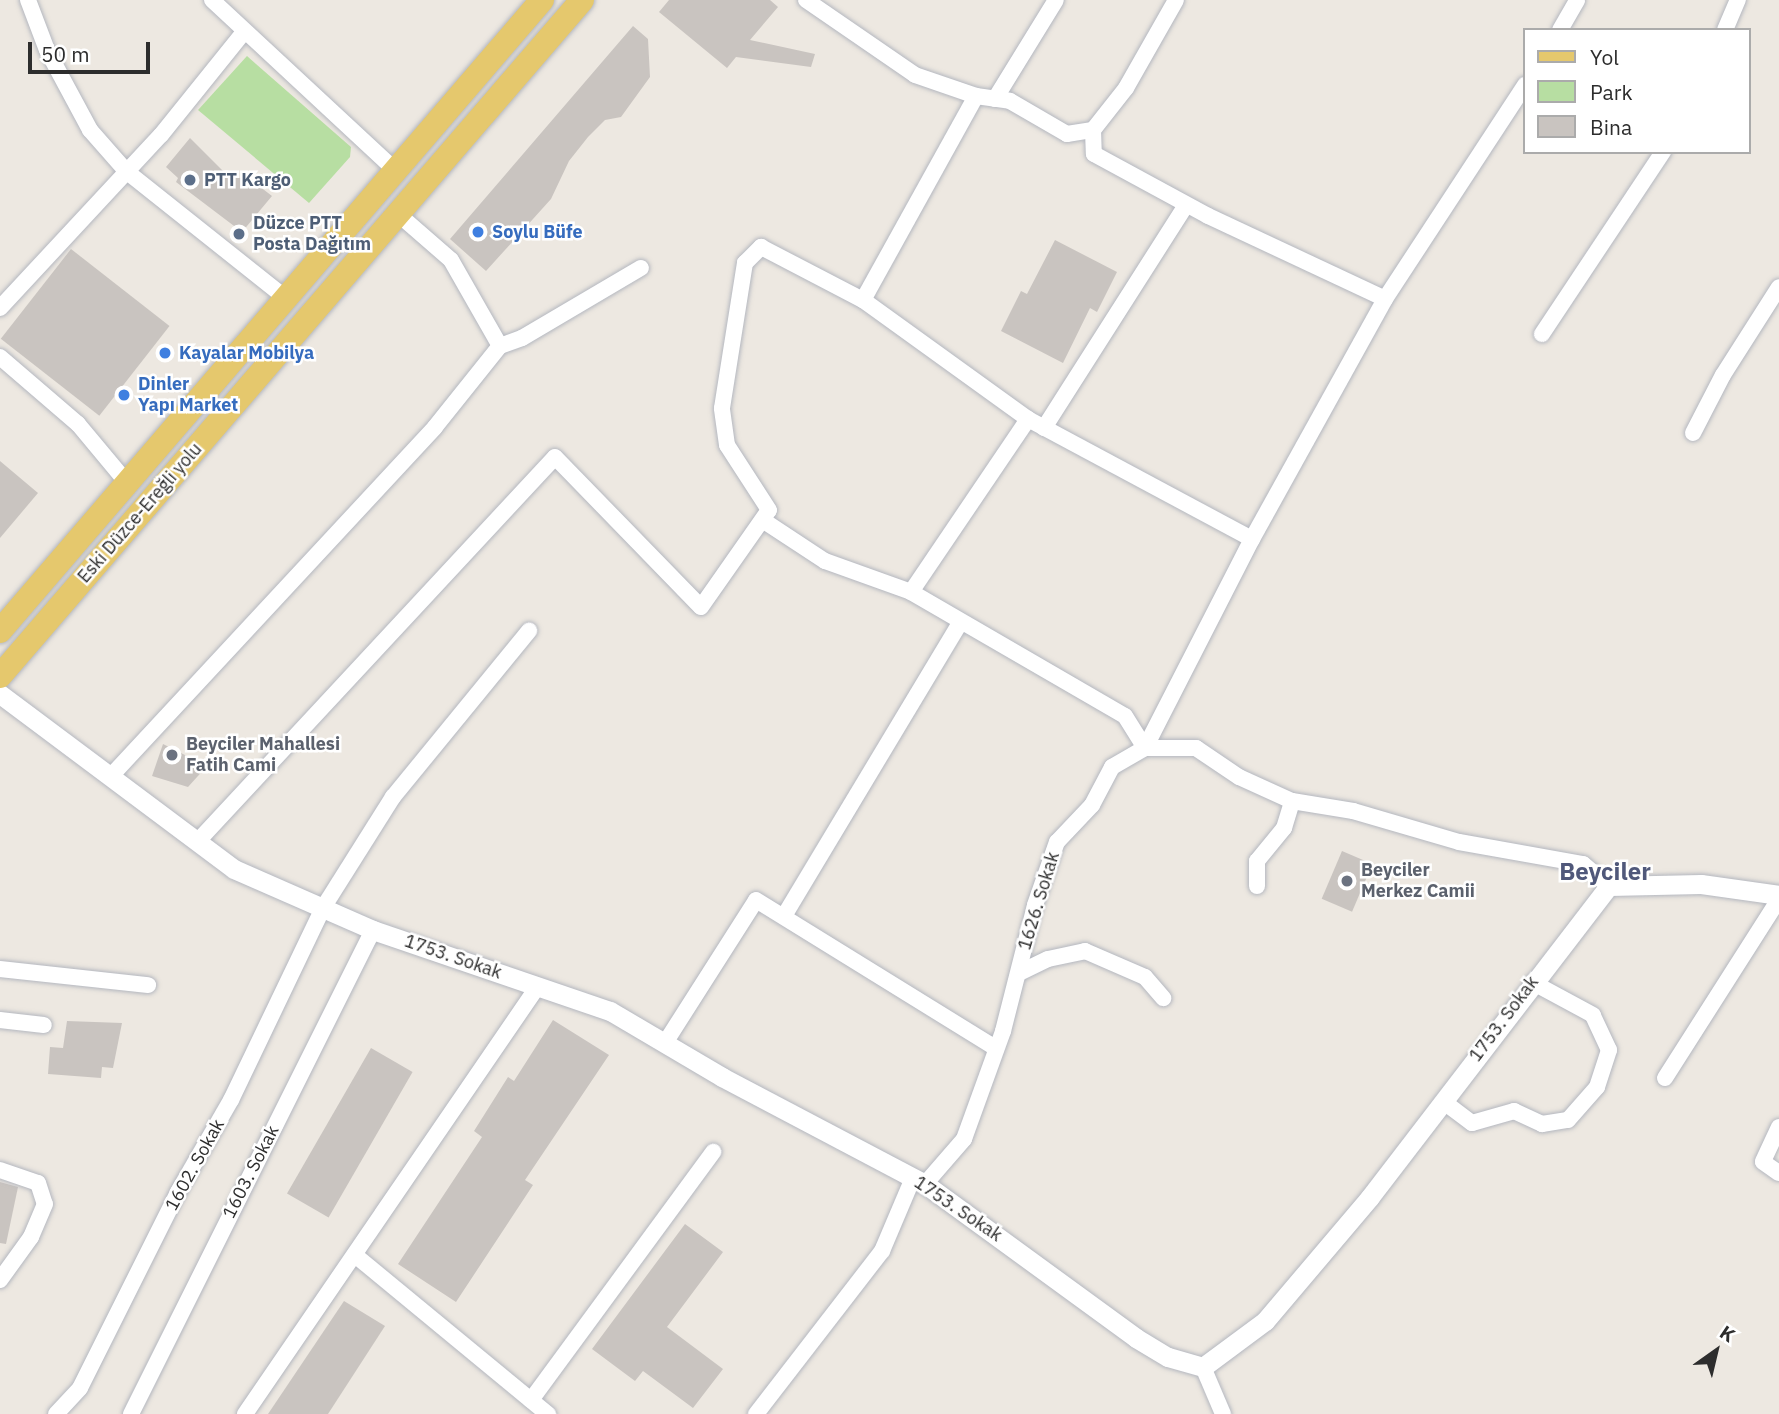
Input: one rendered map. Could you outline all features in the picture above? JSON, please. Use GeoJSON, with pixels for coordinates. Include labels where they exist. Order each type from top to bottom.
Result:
{"type":"FeatureCollection","features":[{"type":"Feature","properties":{"kind":"main road","name":"Eski Düzce-Ereğli yolu"},"geometry":{"type":"LineString","coordinates":[[0,631],[542,0]]}},
{"type":"Feature","properties":{"kind":"main road","name":"Eski Düzce-Ereğli yolu"},"geometry":{"type":"LineString","coordinates":[[0,676],[582,0]]}},
{"type":"Feature","properties":{"kind":"street"},"geometry":{"type":"LineString","coordinates":[[28,0],[47,50],[90,130],[126,171],[287,299]]}},
{"type":"Feature","properties":{"kind":"street"},"geometry":{"type":"LineString","coordinates":[[212,0],[243,33],[356,130],[395,170]]}},
{"type":"Feature","properties":{"kind":"street"},"geometry":{"type":"LineString","coordinates":[[806,0],[915,75],[976,96],[1010,101],[1067,134],[1093,130]]}},
{"type":"Feature","properties":{"kind":"street"},"geometry":{"type":"LineString","coordinates":[[995,99],[1056,0]]}},
{"type":"Feature","properties":{"kind":"street"},"geometry":{"type":"LineString","coordinates":[[1176,0],[1126,88],[1093,130],[1094,155],[1186,205],[1385,299]]}},
{"type":"Feature","properties":{"kind":"street"},"geometry":{"type":"LineString","coordinates":[[1561,28],[1577,0]]}},
{"type":"Feature","properties":{"kind":"street"},"geometry":{"type":"LineString","coordinates":[[1726,28],[1738,0]]}},
{"type":"Feature","properties":{"kind":"street"},"geometry":{"type":"LineString","coordinates":[[0,308],[126,171],[243,33]]}},
{"type":"Feature","properties":{"kind":"street"},"geometry":{"type":"LineString","coordinates":[[1145,748],[1252,539],[1385,299],[1524,87]]}},
{"type":"Feature","properties":{"kind":"street"},"geometry":{"type":"LineString","coordinates":[[863,300],[976,96]]}},
{"type":"Feature","properties":{"kind":"street"},"geometry":{"type":"LineString","coordinates":[[1542,334],[1662,154]]}},
{"type":"Feature","properties":{"kind":"street"},"geometry":{"type":"LineString","coordinates":[[1044,428],[1186,205]]}},
{"type":"Feature","properties":{"kind":"street"},"geometry":{"type":"LineString","coordinates":[[397,213],[451,260],[500,346]]}},
{"type":"Feature","properties":{"kind":"street"},"geometry":{"type":"LineString","coordinates":[[198,841],[284,754],[464,552],[555,457],[701,607],[764,521],[769,510],[727,444],[722,408],[745,263],[761,247],[863,300],[1028,419],[1252,539]]}},
{"type":"Feature","properties":{"kind":"street"},"geometry":{"type":"LineString","coordinates":[[111,776],[425,437],[500,346],[522,338],[641,268]]}},
{"type":"Feature","properties":{"kind":"street"},"geometry":{"type":"LineString","coordinates":[[1693,433],[1723,375],[1779,287]]}},
{"type":"Feature","properties":{"kind":"street"},"geometry":{"type":"LineString","coordinates":[[0,357],[78,424],[128,484]]}},
{"type":"Feature","properties":{"kind":"street"},"geometry":{"type":"LineString","coordinates":[[911,592],[1028,419]]}},
{"type":"Feature","properties":{"kind":"street"},"geometry":{"type":"LineString","coordinates":[[764,521],[825,561],[911,592],[960,623],[1125,716],[1145,748]]}},
{"type":"Feature","properties":{"kind":"street"},"geometry":{"type":"LineString","coordinates":[[784,916],[960,623]]}},
{"type":"Feature","properties":{"kind":"street","name":"1602. Sokak"},"geometry":{"type":"LineString","coordinates":[[56,1414],[80,1388],[178,1192],[231,1100],[323,908],[393,797],[529,631]]}},
{"type":"Feature","properties":{"kind":"street","name":"1753. Sokak"},"geometry":{"type":"LineString","coordinates":[[0,694],[234,869],[373,930],[610,1011],[665,1044],[919,1181],[1136,1338],[1168,1357],[1203,1367],[1265,1321],[1444,1102],[1532,982],[1609,886]]}},
{"type":"Feature","properties":{"kind":"street","name":"1626. Sokak"},"geometry":{"type":"LineString","coordinates":[[757,1414],[882,1251],[919,1181],[964,1139],[996,1048],[1035,905],[1057,842],[1092,805],[1112,767],[1145,748],[1196,748],[1239,777],[1292,801],[1353,811],[1459,842],[1583,864],[1609,886]]}},
{"type":"Feature","properties":{"kind":"street"},"geometry":{"type":"LineString","coordinates":[[1257,886],[1257,861],[1284,828],[1292,801]]}},
{"type":"Feature","properties":{"kind":"street"},"geometry":{"type":"LineString","coordinates":[[1609,886],[1701,884],[1779,897],[1665,1078]]}},
{"type":"Feature","properties":{"kind":"street"},"geometry":{"type":"LineString","coordinates":[[665,1044],[756,900],[996,1048]]}},
{"type":"Feature","properties":{"kind":"street","name":"1603. Sokak"},"geometry":{"type":"LineString","coordinates":[[131,1414],[373,930]]}},
{"type":"Feature","properties":{"kind":"street"},"geometry":{"type":"LineString","coordinates":[[1018,973],[1048,959],[1085,951],[1145,977],[1163,998]]}},
{"type":"Feature","properties":{"kind":"street"},"geometry":{"type":"LineString","coordinates":[[0,969],[148,985]]}},
{"type":"Feature","properties":{"kind":"street"},"geometry":{"type":"LineString","coordinates":[[1444,1102],[1472,1123],[1514,1111],[1542,1124],[1568,1120],[1597,1087],[1609,1050],[1594,1015],[1532,982]]}},
{"type":"Feature","properties":{"kind":"street"},"geometry":{"type":"LineString","coordinates":[[245,1414],[356,1256],[538,986]]}},
{"type":"Feature","properties":{"kind":"street"},"geometry":{"type":"LineString","coordinates":[[0,1020],[44,1025]]}},
{"type":"Feature","properties":{"kind":"street"},"geometry":{"type":"LineString","coordinates":[[1779,1127],[1763,1162],[1779,1173]]}},
{"type":"Feature","properties":{"kind":"street"},"geometry":{"type":"LineString","coordinates":[[531,1400],[713,1152]]}},
{"type":"Feature","properties":{"kind":"street"},"geometry":{"type":"LineString","coordinates":[[0,1170],[38,1183],[45,1204],[31,1237],[0,1280]]}},
{"type":"Feature","properties":{"kind":"street"},"geometry":{"type":"LineString","coordinates":[[356,1256],[548,1414]]}},
{"type":"Feature","properties":{"kind":"street"},"geometry":{"type":"LineString","coordinates":[[1203,1367],[1223,1414]]}},
{"type":"Feature","properties":{"kind":"green space"},"geometry":{"type":"Polygon","coordinates":[[[247,56],[351,147],[350,157],[309,203],[198,110],[247,56]]]}},
{"type":"Feature","properties":{"kind":"building"},"geometry":{"type":"Polygon","coordinates":[[[669,0],[770,0],[778,7],[750,40],[815,54],[811,67],[736,57],[727,68],[659,12],[669,0]]]}},
{"type":"Feature","properties":{"kind":"building"},"geometry":{"type":"Polygon","coordinates":[[[633,26],[648,39],[650,77],[621,117],[605,120],[588,137],[569,161],[551,199],[486,271],[450,239],[633,26]]]}},
{"type":"Feature","properties":{"kind":"building"},"geometry":{"type":"Polygon","coordinates":[[[190,138],[223,171],[259,186],[272,196],[242,232],[176,182],[178,178],[166,167],[190,138]]]}},
{"type":"Feature","properties":{"kind":"building"},"geometry":{"type":"Polygon","coordinates":[[[1055,240],[1117,272],[1097,312],[1090,308],[1063,363],[1001,331],[1021,291],[1027,294],[1055,240]]]}},
{"type":"Feature","properties":{"kind":"building"},"geometry":{"type":"Polygon","coordinates":[[[71,249],[170,326],[99,416],[1,339],[71,249]]]}},
{"type":"Feature","properties":{"kind":"building"},"geometry":{"type":"Polygon","coordinates":[[[0,461],[38,493],[0,538],[0,461]]]}},
{"type":"Feature","properties":{"kind":"building","name":"Beyciler Mahallesi Fatih Cami"},"geometry":{"type":"Polygon","coordinates":[[[163,744],[207,766],[188,787],[152,776],[163,744]]]}},
{"type":"Feature","properties":{"kind":"building","name":"Beyciler Merkez Camii"},"geometry":{"type":"Polygon","coordinates":[[[1342,851],[1372,864],[1352,912],[1322,899],[1342,851]]]}},
{"type":"Feature","properties":{"kind":"building"},"geometry":{"type":"Polygon","coordinates":[[[553,1020],[609,1055],[525,1180],[533,1185],[456,1302],[398,1264],[482,1137],[474,1131],[508,1077],[514,1081],[553,1020]]]}},
{"type":"Feature","properties":{"kind":"building"},"geometry":{"type":"Polygon","coordinates":[[[67,1021],[122,1023],[113,1068],[102,1067],[101,1078],[48,1074],[50,1047],[63,1048],[67,1021]]]}},
{"type":"Feature","properties":{"kind":"building"},"geometry":{"type":"Polygon","coordinates":[[[371,1048],[413,1072],[329,1217],[287,1193],[371,1048]]]}},
{"type":"Feature","properties":{"kind":"building"},"geometry":{"type":"Polygon","coordinates":[[[0,1182],[18,1187],[6,1244],[0,1243],[0,1182]]]}},
{"type":"Feature","properties":{"kind":"building"},"geometry":{"type":"Polygon","coordinates":[[[685,1224],[723,1252],[667,1327],[723,1369],[693,1408],[643,1371],[635,1381],[592,1349],[685,1224]]]}},
{"type":"Feature","properties":{"kind":"building"},"geometry":{"type":"Polygon","coordinates":[[[344,1301],[385,1326],[328,1414],[268,1414],[344,1301]]]}},
{"type":"Feature","properties":{"kind":"place","name":"PTT Kargo"},"geometry":{"type":"Point","coordinates":[190,180]}},
{"type":"Feature","properties":{"kind":"place","name":"Soylu Büfe"},"geometry":{"type":"Point","coordinates":[478,232]}},
{"type":"Feature","properties":{"kind":"place","name":"Düzce PTT Posta Dağıtım"},"geometry":{"type":"Point","coordinates":[239,234]}},
{"type":"Feature","properties":{"kind":"place","name":"Kayalar Mobilya"},"geometry":{"type":"Point","coordinates":[165,353]}},
{"type":"Feature","properties":{"kind":"place","name":"Dinler Yapı Market"},"geometry":{"type":"Point","coordinates":[124,395]}},
{"type":"Feature","properties":{"kind":"place","name":"Beyciler Mahallesi Fatih Cami"},"geometry":{"type":"Point","coordinates":[172,755]}},
{"type":"Feature","properties":{"kind":"place","name":"Beyciler Merkez Camii"},"geometry":{"type":"Point","coordinates":[1347,881]}},
{"type":"Feature","properties":{"kind":"district","name":"Beyciler"},"geometry":{"type":"Point","coordinates":[1605,872]}}]}
